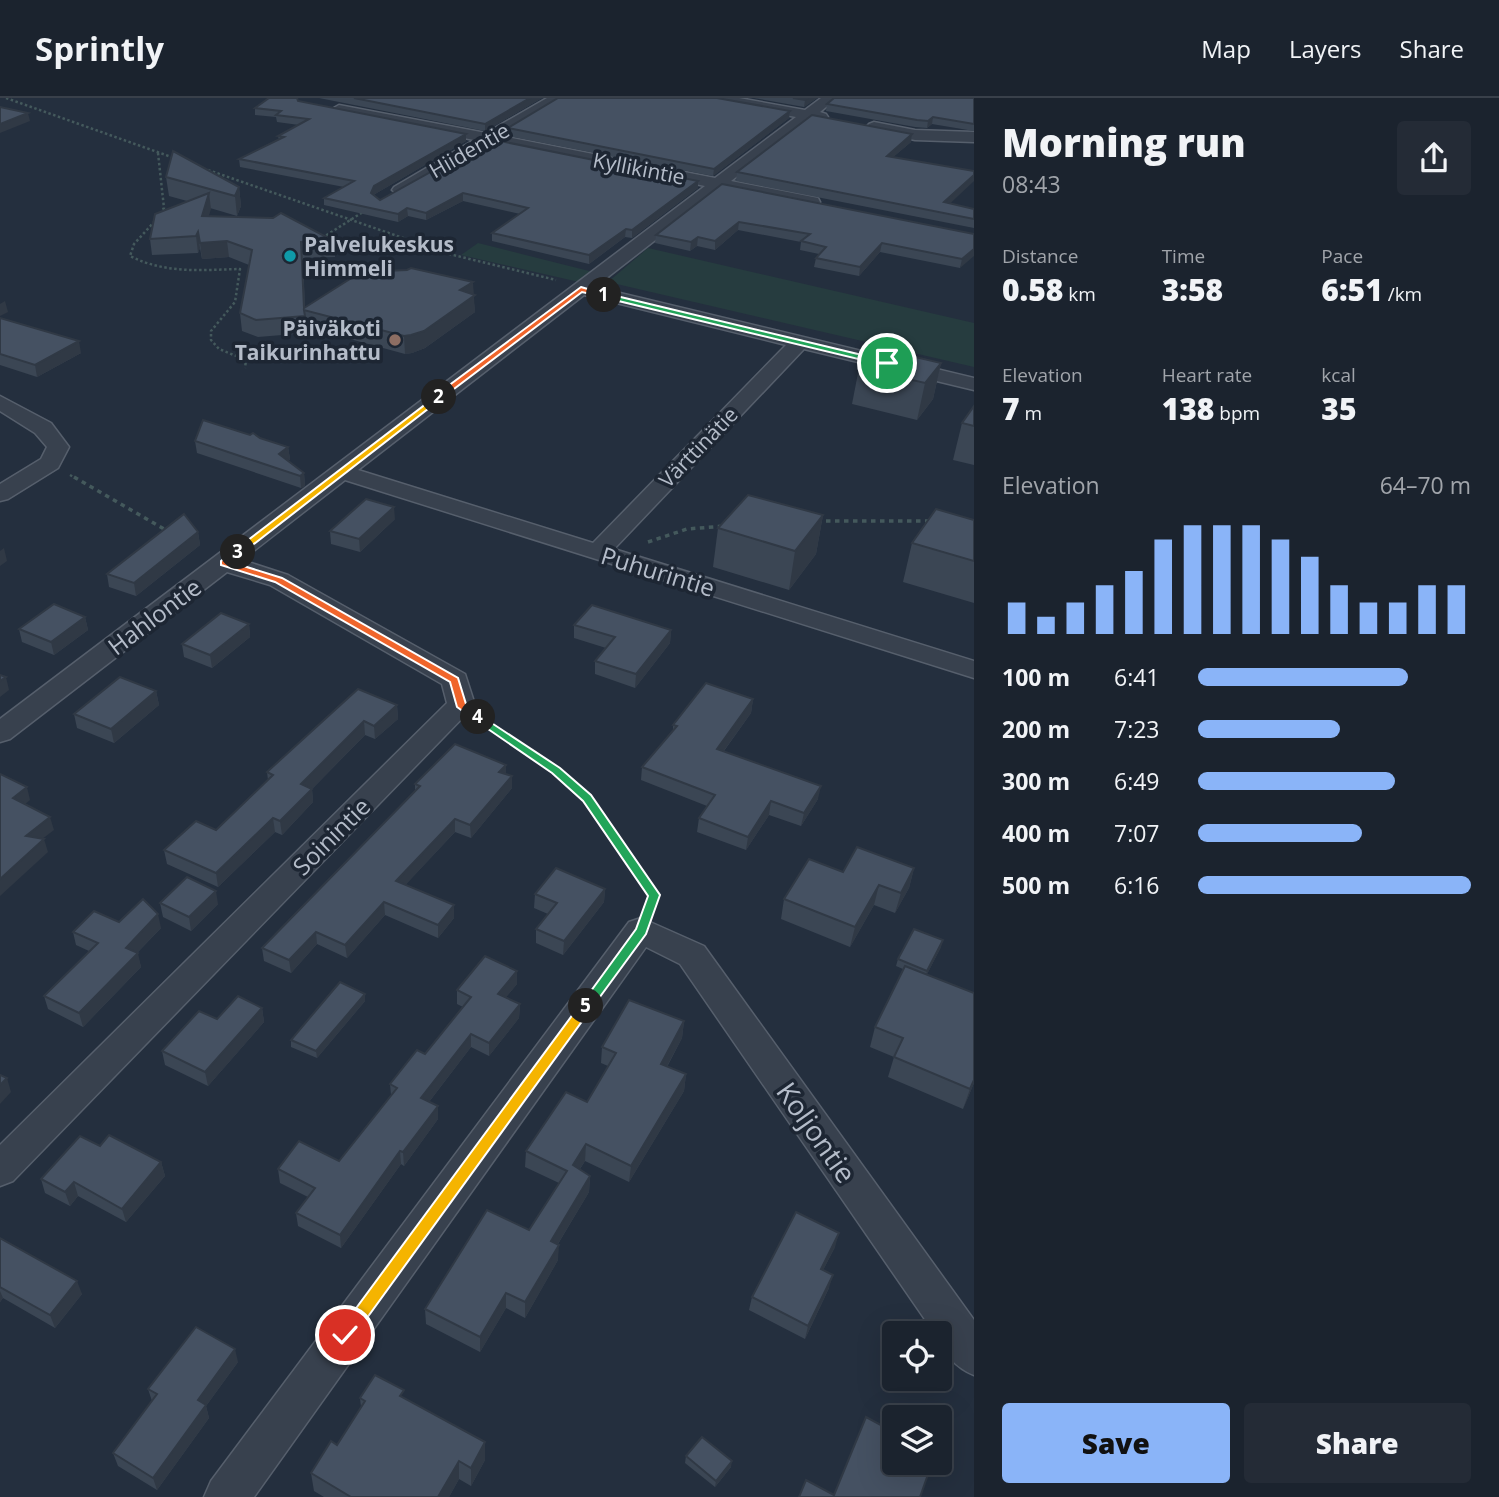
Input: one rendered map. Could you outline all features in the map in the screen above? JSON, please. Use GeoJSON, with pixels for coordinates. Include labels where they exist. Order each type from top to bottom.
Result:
{"type":"FeatureCollection","features":[{"type":"Feature","properties":{"kind":"street","name":"Hiidentie"},"geometry":{"type":"LineString","coordinates":[[382,201],[557,98]]}},
{"type":"Feature","properties":{"kind":"street"},"geometry":{"type":"LineString","coordinates":[[715,98],[836,120]]}},
{"type":"Feature","properties":{"kind":"street","name":"Hahlontie"},"geometry":{"type":"LineString","coordinates":[[0,733],[831,98]]}},
{"type":"Feature","properties":{"kind":"street","name":"Kyllikintie"},"geometry":{"type":"LineString","coordinates":[[317,105],[827,206]]}},
{"type":"Feature","properties":{"kind":"street"},"geometry":{"type":"LineString","coordinates":[[862,125],[974,145]]}},
{"type":"Feature","properties":{"kind":"street"},"geometry":{"type":"LineString","coordinates":[[915,135],[974,137]]}},
{"type":"Feature","properties":{"kind":"street"},"geometry":{"type":"LineString","coordinates":[[584,287],[799,343],[974,384]]}},
{"type":"Feature","properties":{"kind":"street","name":"Värttinätie"},"geometry":{"type":"LineString","coordinates":[[598,552],[799,343]]}},
{"type":"Feature","properties":{"kind":"street"},"geometry":{"type":"LineString","coordinates":[[0,402],[43,428],[58,447],[50,463],[0,494]]}},
{"type":"Feature","properties":{"kind":"street","name":"Puhurintie"},"geometry":{"type":"LineString","coordinates":[[341,472],[974,670]]}},
{"type":"Feature","properties":{"kind":"street"},"geometry":{"type":"LineString","coordinates":[[225,563],[279,580],[455,680],[461,705]]}},
{"type":"Feature","properties":{"kind":"street","name":"Soinintie"},"geometry":{"type":"LineString","coordinates":[[0,1170],[461,705]]}},
{"type":"Feature","properties":{"kind":"street"},"geometry":{"type":"LineString","coordinates":[[227,1497],[641,930]]}},
{"type":"Feature","properties":{"kind":"street","name":"Koljontie"},"geometry":{"type":"LineString","coordinates":[[641,930],[692,955],[974,1355]]}},
{"type":"Feature","properties":{"kind":"path"},"geometry":{"type":"LineString","coordinates":[[6,98],[184,162]]}},
{"type":"Feature","properties":{"kind":"path"},"geometry":{"type":"LineString","coordinates":[[158,153],[164,208],[134,244],[130,256],[143,264],[166,269],[240,269],[235,302],[211,331],[211,340],[219,349],[246,360],[245,368]]}},
{"type":"Feature","properties":{"kind":"path"},"geometry":{"type":"LineString","coordinates":[[197,166],[449,254],[584,287]]}},
{"type":"Feature","properties":{"kind":"path"},"geometry":{"type":"LineString","coordinates":[[322,238],[382,201]]}},
{"type":"Feature","properties":{"kind":"path"},"geometry":{"type":"LineString","coordinates":[[50,463],[170,532]]}},
{"type":"Feature","properties":{"kind":"path"},"geometry":{"type":"LineString","coordinates":[[812,521],[933,521]]}},
{"type":"Feature","properties":{"kind":"path"},"geometry":{"type":"LineString","coordinates":[[638,545],[687,529],[736,525]]}},
{"type":"Feature","properties":{"kind":"path"},"geometry":{"type":"LineString","coordinates":[[461,705],[556,771],[587,798],[654,895],[641,930]]}},
{"type":"Feature","properties":{"kind":"green space"},"geometry":{"type":"Polygon","coordinates":[[[478,243],[593,272],[579,282],[461,255],[478,243]]]}},
{"type":"Feature","properties":{"kind":"green space"},"geometry":{"type":"Polygon","coordinates":[[[648,248],[974,323],[974,367],[608,282],[648,248]]]}},
{"type":"Feature","properties":{"kind":"building"},"geometry":{"type":"Polygon","coordinates":[[[269,98],[297,98],[298,101],[466,134],[374,186],[371,193],[380,200],[490,139],[698,181],[632,230],[626,229],[589,255],[492,233],[528,208],[463,193],[426,213],[407,208],[398,214],[324,198],[354,181],[239,159],[284,137],[278,136],[309,119],[276,115],[281,111],[255,108],[269,98]]]}},
{"type":"Feature","properties":{"kind":"building"},"geometry":{"type":"Polygon","coordinates":[[[354,98],[530,98],[485,124],[354,98]]]}},
{"type":"Feature","properties":{"kind":"building"},"geometry":{"type":"Polygon","coordinates":[[[558,98],[717,98],[790,111],[714,169],[508,128],[558,98]]]}},
{"type":"Feature","properties":{"kind":"building"},"geometry":{"type":"Polygon","coordinates":[[[834,98],[974,98],[974,124],[933,117],[928,121],[917,120],[827,104],[834,98]]]}},
{"type":"Feature","properties":{"kind":"building"},"geometry":{"type":"Polygon","coordinates":[[[0,107],[28,113],[0,124],[0,107]]]}},
{"type":"Feature","properties":{"kind":"building"},"geometry":{"type":"Polygon","coordinates":[[[812,115],[912,134],[887,156],[974,171],[974,175],[944,202],[974,209],[974,219],[737,172],[812,115]]]}},
{"type":"Feature","properties":{"kind":"building"},"geometry":{"type":"Polygon","coordinates":[[[173,151],[239,187],[235,196],[166,177],[173,151]]]}},
{"type":"Feature","properties":{"kind":"building"},"geometry":{"type":"Polygon","coordinates":[[[722,184],[974,234],[974,249],[962,259],[882,243],[860,267],[816,258],[826,247],[801,241],[810,234],[739,222],[715,241],[698,237],[691,242],[656,235],[722,184]]]}},
{"type":"Feature","properties":{"kind":"building"},"geometry":{"type":"Polygon","coordinates":[[[209,193],[202,216],[273,218],[281,213],[334,241],[301,242],[304,308],[361,272],[411,268],[473,282],[460,290],[475,295],[424,331],[404,336],[304,310],[305,316],[256,320],[240,313],[252,250],[227,241],[200,243],[198,232],[196,236],[150,239],[155,214],[209,193]]]}},
{"type":"Feature","properties":{"kind":"building"},"geometry":{"type":"Polygon","coordinates":[[[0,318],[79,341],[35,365],[0,354],[0,318]]]}},
{"type":"Feature","properties":{"kind":"building"},"geometry":{"type":"Polygon","coordinates":[[[877,348],[941,363],[925,383],[859,368],[877,348]]]}},
{"type":"Feature","properties":{"kind":"building"},"geometry":{"type":"Polygon","coordinates":[[[974,406],[974,426],[962,423],[974,406]]]}},
{"type":"Feature","properties":{"kind":"building"},"geometry":{"type":"Polygon","coordinates":[[[203,420],[250,435],[253,433],[288,447],[279,454],[304,473],[300,476],[195,441],[203,420]]]}},
{"type":"Feature","properties":{"kind":"building"},"geometry":{"type":"Polygon","coordinates":[[[748,495],[823,515],[795,551],[718,528],[748,495]]]}},
{"type":"Feature","properties":{"kind":"building"},"geometry":{"type":"Polygon","coordinates":[[[366,499],[394,507],[359,539],[330,531],[366,499]]]}},
{"type":"Feature","properties":{"kind":"building"},"geometry":{"type":"Polygon","coordinates":[[[936,509],[974,520],[974,561],[912,543],[936,509]]]}},
{"type":"Feature","properties":{"kind":"building"},"geometry":{"type":"Polygon","coordinates":[[[184,514],[198,532],[134,583],[107,574],[184,514]]]}},
{"type":"Feature","properties":{"kind":"building"},"geometry":{"type":"Polygon","coordinates":[[[54,604],[85,617],[51,642],[19,629],[54,604]]]}},
{"type":"Feature","properties":{"kind":"building"},"geometry":{"type":"Polygon","coordinates":[[[592,605],[671,630],[636,674],[595,661],[615,637],[574,625],[592,605]]]}},
{"type":"Feature","properties":{"kind":"building"},"geometry":{"type":"Polygon","coordinates":[[[221,613],[249,624],[210,655],[182,644],[221,613]]]}},
{"type":"Feature","properties":{"kind":"building"},"geometry":{"type":"Polygon","coordinates":[[[120,677],[156,691],[111,729],[74,714],[120,677]]]}},
{"type":"Feature","properties":{"kind":"building"},"geometry":{"type":"Polygon","coordinates":[[[706,683],[753,699],[717,749],[821,786],[804,813],[771,801],[748,837],[699,818],[715,795],[642,767],[677,726],[673,725],[706,683]]]}},
{"type":"Feature","properties":{"kind":"building"},"geometry":{"type":"Polygon","coordinates":[[[358,689],[397,705],[374,726],[364,721],[301,784],[312,789],[280,821],[273,818],[216,873],[164,850],[196,821],[216,830],[273,775],[267,772],[358,689]]]}},
{"type":"Feature","properties":{"kind":"building"},"geometry":{"type":"Polygon","coordinates":[[[455,744],[506,765],[499,772],[512,776],[470,825],[455,819],[396,881],[454,905],[438,925],[384,902],[345,945],[316,932],[289,960],[262,948],[420,786],[415,784],[455,744]]]}},
{"type":"Feature","properties":{"kind":"building"},"geometry":{"type":"Polygon","coordinates":[[[0,774],[27,787],[13,798],[50,817],[26,836],[44,839],[0,879],[0,774]]]}},
{"type":"Feature","properties":{"kind":"building"},"geometry":{"type":"Polygon","coordinates":[[[857,847],[914,868],[901,893],[879,885],[855,927],[784,899],[809,859],[843,872],[857,847]]]}},
{"type":"Feature","properties":{"kind":"building"},"geometry":{"type":"Polygon","coordinates":[[[556,868],[605,889],[564,941],[536,929],[557,903],[535,894],[556,868]]]}},
{"type":"Feature","properties":{"kind":"building"},"geometry":{"type":"Polygon","coordinates":[[[187,877],[216,891],[189,917],[160,903],[187,877]]]}},
{"type":"Feature","properties":{"kind":"building"},"geometry":{"type":"Polygon","coordinates":[[[143,899],[158,914],[126,948],[138,953],[79,1013],[44,996],[98,943],[73,932],[94,911],[119,922],[143,899]]]}},
{"type":"Feature","properties":{"kind":"building"},"geometry":{"type":"Polygon","coordinates":[[[914,929],[943,940],[927,971],[898,959],[914,929]]]}},
{"type":"Feature","properties":{"kind":"building"},"geometry":{"type":"Polygon","coordinates":[[[485,956],[517,971],[498,994],[520,1004],[489,1043],[471,1034],[421,1098],[438,1106],[403,1152],[400,1151],[340,1235],[296,1213],[315,1188],[278,1169],[299,1141],[339,1161],[397,1088],[390,1084],[417,1050],[425,1054],[471,997],[457,990],[485,956]]]}},
{"type":"Feature","properties":{"kind":"building"},"geometry":{"type":"Polygon","coordinates":[[[905,966],[974,993],[974,1080],[970,1089],[894,1057],[903,1038],[875,1027],[905,966]]]}},
{"type":"Feature","properties":{"kind":"building"},"geometry":{"type":"Polygon","coordinates":[[[340,982],[365,994],[316,1051],[291,1040],[340,982]]]}},
{"type":"Feature","properties":{"kind":"building"},"geometry":{"type":"Polygon","coordinates":[[[238,996],[262,1008],[205,1072],[162,1051],[199,1011],[217,1019],[238,996]]]}},
{"type":"Feature","properties":{"kind":"building"},"geometry":{"type":"Polygon","coordinates":[[[629,1000],[684,1021],[661,1064],[686,1074],[631,1166],[586,1144],[573,1165],[590,1176],[551,1241],[559,1245],[525,1302],[506,1293],[480,1337],[425,1309],[487,1210],[529,1230],[567,1171],[526,1151],[566,1092],[587,1102],[616,1053],[602,1047],[629,1000]]]}},
{"type":"Feature","properties":{"kind":"building"},"geometry":{"type":"Polygon","coordinates":[[[0,1075],[7,1078],[0,1085],[0,1075]]]}},
{"type":"Feature","properties":{"kind":"building"},"geometry":{"type":"Polygon","coordinates":[[[109,1135],[161,1162],[122,1209],[74,1182],[65,1192],[41,1179],[80,1136],[100,1146],[109,1135]]]}},
{"type":"Feature","properties":{"kind":"building"},"geometry":{"type":"Polygon","coordinates":[[[796,1212],[839,1233],[821,1269],[833,1275],[808,1326],[752,1297],[796,1212]]]}},
{"type":"Feature","properties":{"kind":"building"},"geometry":{"type":"Polygon","coordinates":[[[0,1238],[77,1281],[50,1315],[0,1287],[0,1238]]]}},
{"type":"Feature","properties":{"kind":"building"},"geometry":{"type":"Polygon","coordinates":[[[196,1327],[235,1349],[198,1400],[206,1405],[153,1478],[113,1453],[157,1394],[148,1389],[196,1327]]]}},
{"type":"Feature","properties":{"kind":"building"},"geometry":{"type":"Polygon","coordinates":[[[375,1375],[404,1390],[400,1396],[485,1442],[471,1468],[459,1461],[438,1497],[351,1497],[311,1473],[331,1441],[337,1445],[365,1401],[360,1398],[375,1375]]]}},
{"type":"Feature","properties":{"kind":"building"},"geometry":{"type":"Polygon","coordinates":[[[866,1417],[882,1426],[882,1475],[928,1475],[920,1497],[799,1497],[806,1480],[834,1495],[866,1417]]]}},
{"type":"Feature","properties":{"kind":"building"},"geometry":{"type":"Polygon","coordinates":[[[702,1437],[732,1461],[716,1481],[686,1456],[702,1437]]]}},
{"type":"Feature","properties":{"kind":"place","name":"Palvelukeskus Himmeli"},"geometry":{"type":"Point","coordinates":[290,256]}},
{"type":"Feature","properties":{"kind":"place","name":"Päiväkoti Taikurinhattu"},"geometry":{"type":"Point","coordinates":[395,340]}},
{"type":"Feature","properties":{"kind":"route"},"geometry":{"type":"LineString","coordinates":[[345,1335],[641,930],[654,895],[587,798],[556,771],[461,705],[455,680],[279,580],[225,563],[581,289],[887,363]]}}]}
